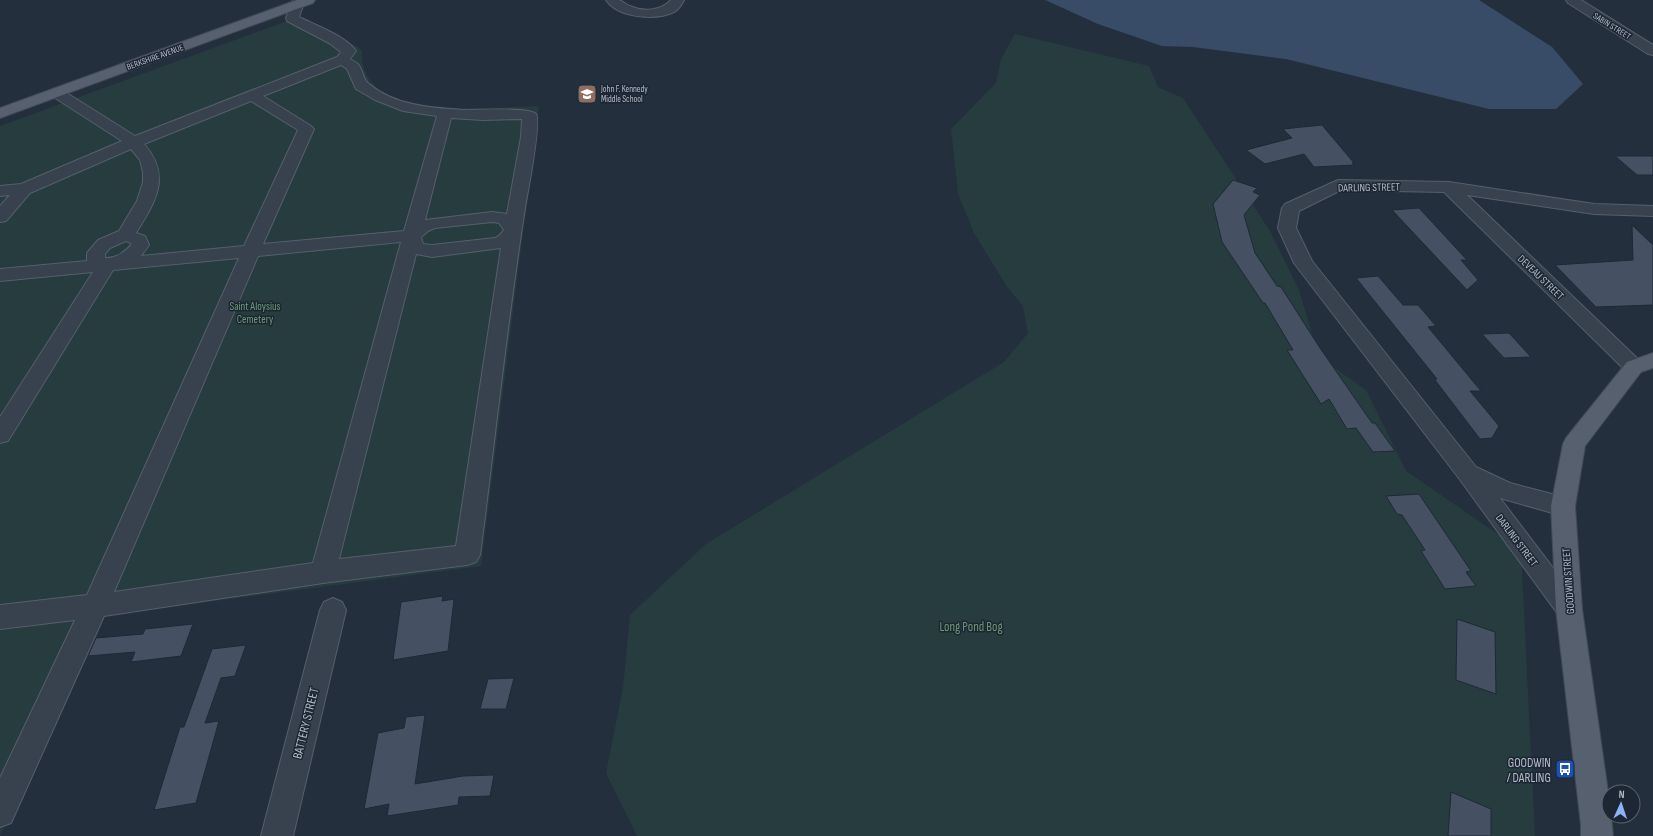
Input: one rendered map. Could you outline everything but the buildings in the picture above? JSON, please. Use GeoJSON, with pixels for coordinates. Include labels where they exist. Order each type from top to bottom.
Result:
{"type":"FeatureCollection","features":[{"type":"Feature","properties":{"kind":"main road","name":"BERKSHIRE AVENUE"},"geometry":{"type":"LineString","coordinates":[[0,113],[302,1]]}},
{"type":"Feature","properties":{"kind":"main road","name":"GOODWIN STREET"},"geometry":{"type":"LineString","coordinates":[[1597,836],[1597,825],[1569,609],[1563,506],[1574,444],[1643,364]]}},
{"type":"Feature","properties":{"kind":"street"},"geometry":{"type":"LineString","coordinates":[[612,0],[623,8],[634,12],[653,13],[670,9],[678,0]]}},
{"type":"Feature","properties":{"kind":"street","name":"SABIN STREET"},"geometry":{"type":"LineString","coordinates":[[1572,0],[1653,51]]}},
{"type":"Feature","properties":{"kind":"street"},"geometry":{"type":"LineString","coordinates":[[0,191],[24,189],[134,142],[342,60],[349,51],[334,40],[292,18],[302,1]]}},
{"type":"Feature","properties":{"kind":"street"},"geometry":{"type":"LineString","coordinates":[[0,616],[95,606],[323,572],[467,555],[513,230],[529,137],[530,117],[525,114],[483,115],[445,113],[408,108],[380,97],[361,86],[353,66],[342,60]]}},
{"type":"Feature","properties":{"kind":"street"},"geometry":{"type":"LineString","coordinates":[[57,93],[134,142],[144,153],[149,164],[151,181],[146,202],[126,235],[104,244],[96,253],[96,261],[107,265]]}},
{"type":"Feature","properties":{"kind":"street"},"geometry":{"type":"LineString","coordinates":[[0,812],[95,606],[306,129],[252,95]]}},
{"type":"Feature","properties":{"kind":"street"},"geometry":{"type":"LineString","coordinates":[[323,572],[445,113]]}},
{"type":"Feature","properties":{"kind":"street","name":"DARLING STREET"},"geometry":{"type":"LineString","coordinates":[[1569,609],[1466,471],[1303,262],[1287,228],[1291,208],[1338,185],[1449,187],[1594,209],[1653,210]]}},
{"type":"Feature","properties":{"kind":"street","name":"DEVEAU STREET"},"geometry":{"type":"LineString","coordinates":[[1449,187],[1643,364]]}},
{"type":"Feature","properties":{"kind":"street"},"geometry":{"type":"LineString","coordinates":[[0,218],[24,189]]}},
{"type":"Feature","properties":{"kind":"street"},"geometry":{"type":"LineString","coordinates":[[0,275],[412,236],[422,227],[432,223],[492,217],[503,218],[509,223],[513,230]]}},
{"type":"Feature","properties":{"kind":"street"},"geometry":{"type":"LineString","coordinates":[[412,236],[415,247],[422,250],[432,251],[499,244],[506,240],[513,230]]}},
{"type":"Feature","properties":{"kind":"street"},"geometry":{"type":"LineString","coordinates":[[0,435],[107,265]]}},
{"type":"Feature","properties":{"kind":"street","name":"DARLING STREET"},"geometry":{"type":"LineString","coordinates":[[1466,471],[1481,481],[1504,491],[1563,506]]}},
{"type":"Feature","properties":{"kind":"street","name":"BATTERY STREET"},"geometry":{"type":"LineString","coordinates":[[277,836],[333,610]]}},
{"type":"Feature","properties":{"kind":"green space","name":"Saint Aloysius Cemetery"},"geometry":{"type":"Polygon","coordinates":[[[298,17],[358,47],[362,51],[367,74],[382,91],[404,101],[432,106],[462,108],[539,106],[481,566],[99,616],[0,836],[0,126],[298,17]]]}},
{"type":"Feature","properties":{"kind":"green space","name":"Long Pond Bog"},"geometry":{"type":"Polygon","coordinates":[[[1015,34],[1149,66],[1158,87],[1183,98],[1270,231],[1299,290],[1319,357],[1366,390],[1406,471],[1521,550],[1535,836],[637,836],[606,773],[623,688],[630,615],[706,544],[1004,362],[1028,333],[1023,306],[1007,287],[974,233],[958,194],[951,129],[996,83],[1001,59],[1015,34]]]}},
{"type":"Feature","properties":{"kind":"water"},"geometry":{"type":"Polygon","coordinates":[[[1045,0],[1479,0],[1552,47],[1583,84],[1556,109],[1489,109],[1286,59],[1193,47],[1162,46],[1098,24],[1045,0]]]}},
{"type":"Feature","properties":{"kind":"place","name":"John F. Kennedy Middle School"},"geometry":{"type":"Point","coordinates":[587,94]}},
{"type":"Feature","properties":{"kind":"place","name":"GOODWIN / DARLING"},"geometry":{"type":"Point","coordinates":[1565,769]}}]}
